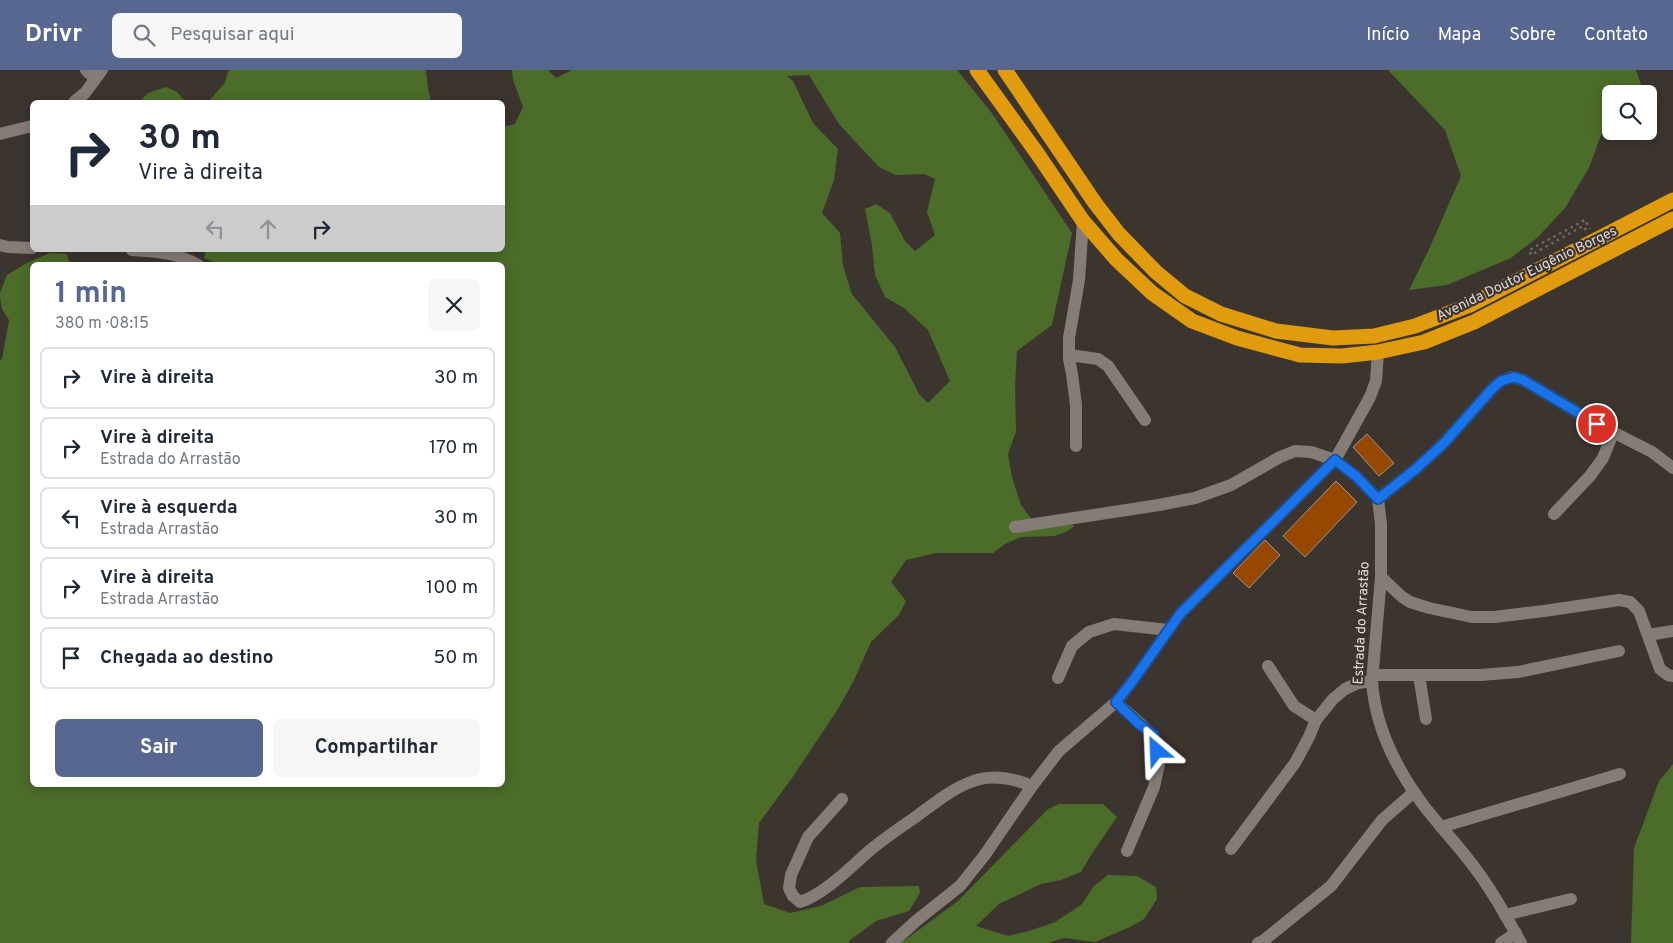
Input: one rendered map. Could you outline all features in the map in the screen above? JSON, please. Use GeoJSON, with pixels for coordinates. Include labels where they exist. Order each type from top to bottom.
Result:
{"type":"FeatureCollection","features":[{"type":"Feature","properties":{"kind":"highway","name":"Avenida Doutor Eugênio Borges"},"geometry":{"type":"LineString","coordinates":[[977,70],[1083,221],[1116,259],[1152,293],[1192,321],[1237,338],[1300,355],[1342,356],[1378,352],[1424,342],[1474,322],[1673,219]]}},
{"type":"Feature","properties":{"kind":"highway","name":"Avenida Doutor Eugênio Borges"},"geometry":{"type":"LineString","coordinates":[[1005,70],[1094,203],[1119,234],[1156,272],[1185,296],[1221,314],[1276,331],[1333,338],[1374,336],[1415,326],[1470,305],[1673,200]]}},
{"type":"Feature","properties":{"kind":"street"},"geometry":{"type":"LineString","coordinates":[[76,100],[85,93],[94,73]]}},
{"type":"Feature","properties":{"kind":"street"},"geometry":{"type":"LineString","coordinates":[[0,134],[30,126]]}},
{"type":"Feature","properties":{"kind":"street"},"geometry":{"type":"LineString","coordinates":[[1076,446],[1076,405],[1069,355],[1069,338],[1079,280],[1083,221]]}},
{"type":"Feature","properties":{"kind":"street"},"geometry":{"type":"LineString","coordinates":[[0,245],[30,248]]}},
{"type":"Feature","properties":{"kind":"street"},"geometry":{"type":"LineString","coordinates":[[155,252],[182,256],[193,262]]}},
{"type":"Feature","properties":{"kind":"street"},"geometry":{"type":"LineString","coordinates":[[892,943],[960,886],[984,856],[1032,786],[1059,751],[1116,702],[1180,614],[1335,460],[1370,397],[1376,381],[1378,352]]}},
{"type":"Feature","properties":{"kind":"street"},"geometry":{"type":"LineString","coordinates":[[1069,355],[1098,359],[1108,366],[1145,420]]}},
{"type":"Feature","properties":{"kind":"street"},"geometry":{"type":"LineString","coordinates":[[1015,527],[1158,506],[1195,498],[1231,484],[1280,457],[1295,451],[1311,452],[1335,460],[1357,477],[1378,499],[1417,468],[1444,443],[1492,389],[1508,378],[1514,377],[1523,380],[1613,433],[1652,452],[1673,468]]}},
{"type":"Feature","properties":{"kind":"street"},"geometry":{"type":"LineString","coordinates":[[1554,514],[1590,476],[1603,458],[1613,433]]}},
{"type":"Feature","properties":{"kind":"street","name":"Estrada do Arrastão"},"geometry":{"type":"LineString","coordinates":[[1378,499],[1381,524],[1381,576],[1373,678],[1374,698],[1378,717],[1400,769],[1414,792],[1468,859],[1519,938]]}},
{"type":"Feature","properties":{"kind":"street"},"geometry":{"type":"LineString","coordinates":[[1381,576],[1401,596],[1410,602],[1472,617],[1494,617],[1626,600],[1639,611],[1660,669],[1673,676]]}},
{"type":"Feature","properties":{"kind":"street"},"geometry":{"type":"LineString","coordinates":[[1058,678],[1072,646],[1089,632],[1114,624],[1168,630]]}},
{"type":"Feature","properties":{"kind":"street"},"geometry":{"type":"LineString","coordinates":[[1648,635],[1673,631]]}},
{"type":"Feature","properties":{"kind":"street"},"geometry":{"type":"LineString","coordinates":[[1231,849],[1295,763],[1316,720],[1333,699],[1345,689],[1373,678],[1518,672],[1619,651]]}},
{"type":"Feature","properties":{"kind":"street"},"geometry":{"type":"LineString","coordinates":[[1268,666],[1294,706],[1316,720]]}},
{"type":"Feature","properties":{"kind":"street"},"geometry":{"type":"LineString","coordinates":[[1419,675],[1426,719]]}},
{"type":"Feature","properties":{"kind":"street"},"geometry":{"type":"LineString","coordinates":[[1116,702],[1139,724],[1154,735],[1159,764],[1154,787],[1127,851]]}},
{"type":"Feature","properties":{"kind":"street"},"geometry":{"type":"LineString","coordinates":[[1441,827],[1620,774]]}},
{"type":"Feature","properties":{"kind":"street"},"geometry":{"type":"LineString","coordinates":[[842,799],[808,837],[791,875],[789,888],[793,896],[800,902],[808,900],[818,893],[898,829],[961,786],[980,779],[997,777],[1016,780],[1032,786]]}},
{"type":"Feature","properties":{"kind":"street"},"geometry":{"type":"LineString","coordinates":[[1258,943],[1263,941],[1331,886],[1382,820],[1414,792]]}},
{"type":"Feature","properties":{"kind":"street"},"geometry":{"type":"LineString","coordinates":[[1505,914],[1571,899]]}},
{"type":"Feature","properties":{"kind":"street"},"geometry":{"type":"LineString","coordinates":[[1502,943],[1519,938]]}},
{"type":"Feature","properties":{"kind":"path"},"geometry":{"type":"LineString","coordinates":[[1585,220],[1528,250],[1531,254],[1583,226],[1586,230]]}},
{"type":"Feature","properties":{"kind":"path"},"geometry":{"type":"LineString","coordinates":[[1540,270],[1534,258],[1551,249]]}},
{"type":"Feature","properties":{"kind":"green space"},"geometry":{"type":"Polygon","coordinates":[[[229,70],[426,70],[431,100],[210,100],[224,84],[229,70]]]}},
{"type":"Feature","properties":{"kind":"green space"},"geometry":{"type":"Polygon","coordinates":[[[512,70],[548,70],[556,78],[572,70],[957,70],[991,112],[1072,233],[1052,325],[1017,351],[1015,385],[1016,432],[1008,454],[1012,477],[1021,505],[1035,524],[1062,522],[1075,526],[1066,532],[1054,536],[1021,537],[1005,544],[993,553],[936,553],[906,560],[891,582],[906,601],[899,615],[871,642],[854,680],[838,709],[759,823],[756,860],[764,904],[790,913],[821,906],[860,887],[919,886],[920,893],[909,911],[876,921],[850,940],[849,943],[0,943],[0,360],[2,359],[9,320],[2,309],[0,293],[7,275],[25,264],[50,253],[67,254],[69,262],[30,262],[30,787],[505,787],[505,262],[214,262],[204,258],[206,252],[505,252],[505,126],[515,124],[523,107],[513,80],[512,70]],[[809,75],[787,76],[793,81],[813,123],[838,149],[834,180],[822,213],[840,233],[843,266],[852,294],[895,347],[919,394],[928,403],[950,381],[928,330],[904,308],[885,297],[875,275],[872,245],[865,209],[876,204],[890,213],[905,241],[915,251],[935,235],[927,212],[935,179],[924,174],[896,175],[879,167],[839,124],[809,75]]]}},
{"type":"Feature","properties":{"kind":"green space"},"geometry":{"type":"Polygon","coordinates":[[[1388,70],[1636,70],[1641,85],[1602,85],[1602,132],[1589,168],[1565,208],[1538,237],[1511,258],[1447,285],[1409,290],[1461,176],[1445,130],[1388,70]]]}},
{"type":"Feature","properties":{"kind":"green space"},"geometry":{"type":"Polygon","coordinates":[[[166,87],[177,92],[184,100],[141,100],[148,93],[166,87]]]}},
{"type":"Feature","properties":{"kind":"green space"},"geometry":{"type":"Polygon","coordinates":[[[1673,764],[1673,943],[1631,943],[1634,848],[1659,781],[1673,764]]]}},
{"type":"Feature","properties":{"kind":"green space"},"geometry":{"type":"Polygon","coordinates":[[[1059,804],[1103,804],[1117,817],[1081,872],[1061,880],[1041,884],[999,904],[976,926],[1008,936],[1055,922],[1081,905],[1094,886],[1108,875],[1137,876],[1156,887],[1157,899],[1144,919],[1095,942],[1064,938],[1048,943],[901,943],[958,901],[1048,809],[1059,804]]]}},
{"type":"Feature","properties":{"kind":"building"},"geometry":{"type":"Polygon","coordinates":[[[1367,434],[1394,463],[1379,476],[1353,447],[1367,434]]]}},
{"type":"Feature","properties":{"kind":"building"},"geometry":{"type":"Polygon","coordinates":[[[1336,481],[1357,502],[1305,557],[1283,536],[1336,481]]]}},
{"type":"Feature","properties":{"kind":"building"},"geometry":{"type":"Polygon","coordinates":[[[1265,540],[1280,555],[1249,588],[1233,573],[1265,540]]]}},
{"type":"Feature","properties":{"kind":"route"},"geometry":{"type":"LineString","coordinates":[[1157,751],[1154,735],[1139,724],[1116,702],[1180,614],[1335,460],[1357,477],[1378,499],[1417,468],[1444,443],[1492,389],[1501,381],[1514,377],[1523,380],[1597,424]]}}]}
